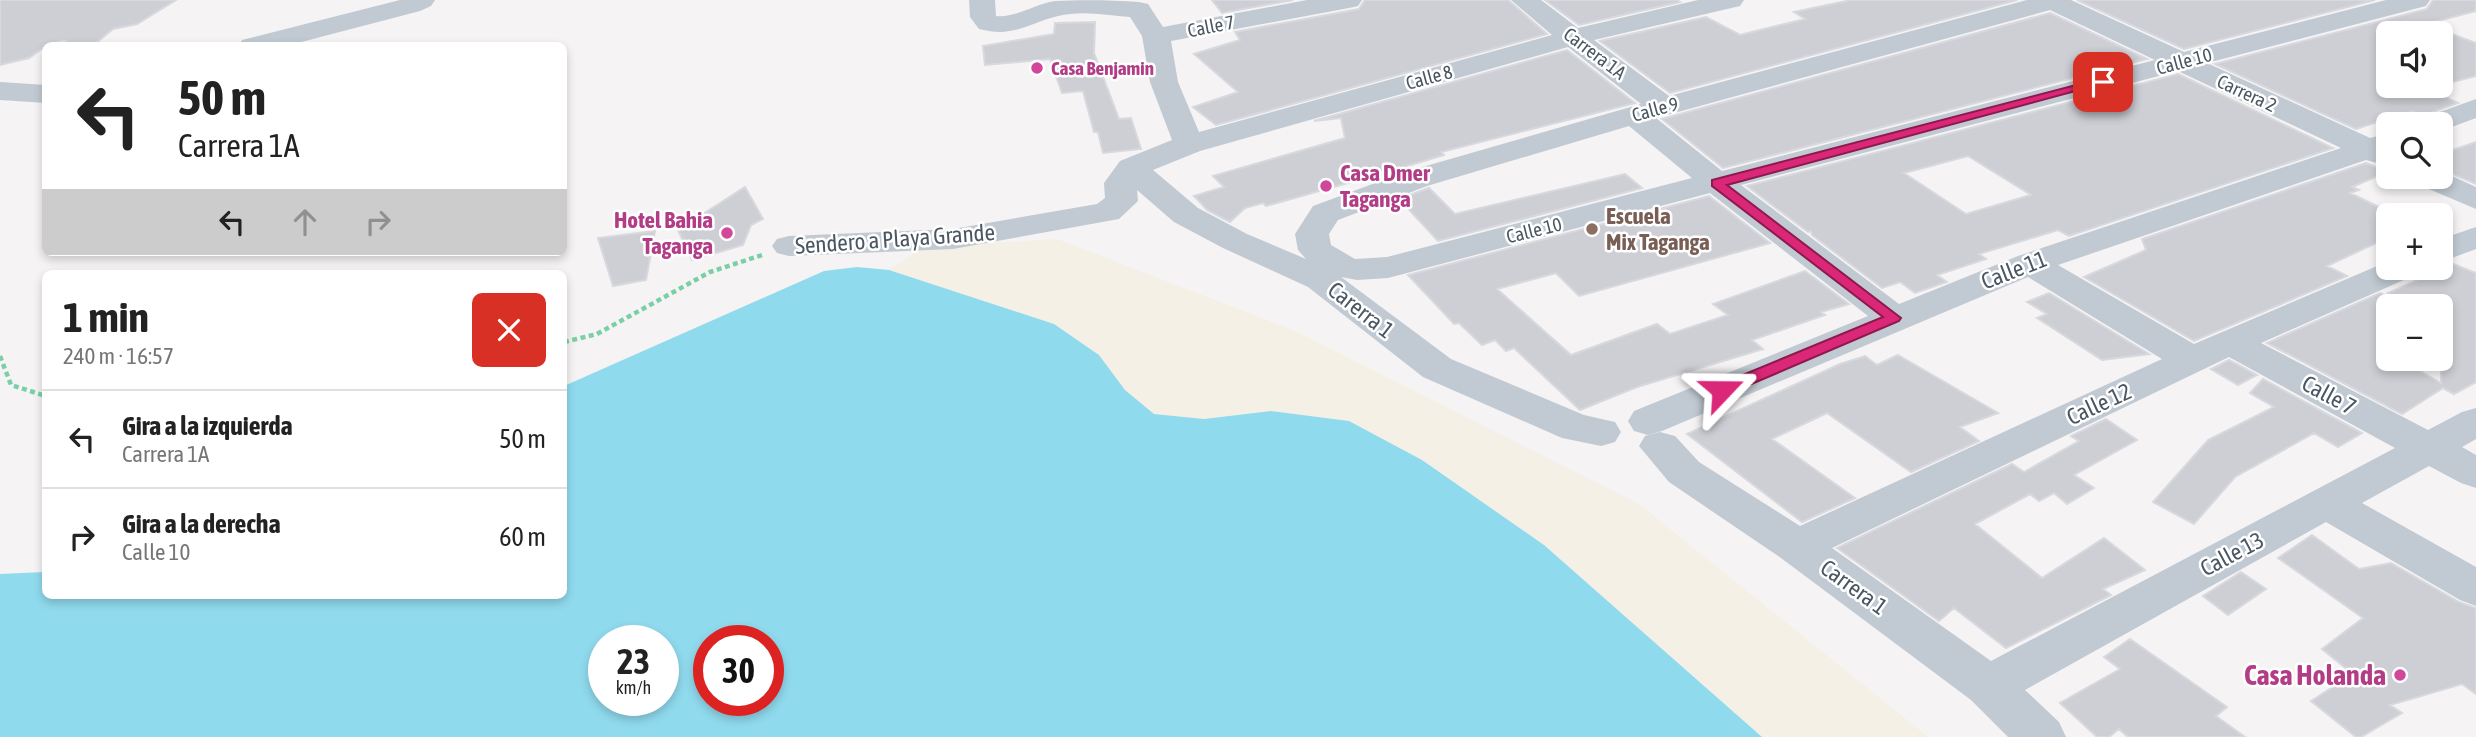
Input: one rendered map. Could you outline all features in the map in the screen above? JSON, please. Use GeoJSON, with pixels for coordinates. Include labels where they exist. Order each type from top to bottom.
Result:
{"type":"FeatureCollection","features":[{"type":"Feature","properties":{"kind":"street"},"geometry":{"type":"LineString","coordinates":[[268,42],[422,0]]}},
{"type":"Feature","properties":{"kind":"street"},"geometry":{"type":"LineString","coordinates":[[982,0],[983,17],[988,23],[999,26],[1019,24],[1054,9],[1079,5],[1137,5],[1156,36],[1164,82],[1189,144]]}},
{"type":"Feature","properties":{"kind":"street","name":"Calle 7"},"geometry":{"type":"LineString","coordinates":[[1156,36],[1349,0]]}},
{"type":"Feature","properties":{"kind":"street","name":"Carrera 1A"},"geometry":{"type":"LineString","coordinates":[[1524,0],[1574,37],[1717,183],[1894,318]]}},
{"type":"Feature","properties":{"kind":"street","name":"Calle 8"},"geometry":{"type":"LineString","coordinates":[[1131,168],[1189,144],[1574,37],[1731,0]]}},
{"type":"Feature","properties":{"kind":"street","name":"Carrera 2"},"geometry":{"type":"LineString","coordinates":[[2053,0],[2180,62],[2376,147]]}},
{"type":"Feature","properties":{"kind":"street","name":"Calle 9"},"geometry":{"type":"LineString","coordinates":[[1340,267],[1315,250],[1312,234],[1325,213],[1416,179],[1649,111],[2053,0]]}},
{"type":"Feature","properties":{"kind":"street","name":"Calle 10"},"geometry":{"type":"LineString","coordinates":[[1340,267],[1362,271],[1388,267],[2417,0]]}},
{"type":"Feature","properties":{"kind":"street"},"geometry":{"type":"LineString","coordinates":[[0,91],[42,94]]}},
{"type":"Feature","properties":{"kind":"street"},"geometry":{"type":"LineString","coordinates":[[2453,117],[2476,108]]}},
{"type":"Feature","properties":{"kind":"street","name":"Calle 11"},"geometry":{"type":"LineString","coordinates":[[1654,433],[1894,318],[2030,263],[2376,152]]}},
{"type":"Feature","properties":{"kind":"street","name":"Sendero a Playa Grande"},"geometry":{"type":"LineString","coordinates":[[789,246],[953,239],[1107,212],[1122,201],[1120,183],[1131,168]]}},
{"type":"Feature","properties":{"kind":"street","name":"Carerra 1"},"geometry":{"type":"LineString","coordinates":[[1131,168],[1186,215],[1235,241],[1321,279],[1437,368],[1576,428],[1601,432],[1607,420],[1633,416],[1654,433]]}},
{"type":"Feature","properties":{"kind":"street"},"geometry":{"type":"LineString","coordinates":[[2453,188],[2476,199]]}},
{"type":"Feature","properties":{"kind":"street"},"geometry":{"type":"LineString","coordinates":[[2453,247],[2476,237]]}},
{"type":"Feature","properties":{"kind":"street"},"geometry":{"type":"LineString","coordinates":[[2030,263],[2192,360]]}},
{"type":"Feature","properties":{"kind":"street","name":"Calle 12"},"geometry":{"type":"LineString","coordinates":[[1797,546],[2230,342],[2376,280]]}},
{"type":"Feature","properties":{"kind":"street","name":"Calle 7"},"geometry":{"type":"LineString","coordinates":[[2230,342],[2428,448]]}},
{"type":"Feature","properties":{"kind":"street","name":"Calle 13"},"geometry":{"type":"LineString","coordinates":[[1988,686],[2476,422]]}},
{"type":"Feature","properties":{"kind":"street","name":"Carrera 1"},"geometry":{"type":"LineString","coordinates":[[1654,433],[1684,472],[1797,546],[1988,686],[2041,737]]}},
{"type":"Feature","properties":{"kind":"street"},"geometry":{"type":"LineString","coordinates":[[2428,448],[2476,473]]}},
{"type":"Feature","properties":{"kind":"street"},"geometry":{"type":"LineString","coordinates":[[2327,503],[2476,588]]}},
{"type":"Feature","properties":{"kind":"path","name":"Sendero a Playa Grande"},"geometry":{"type":"LineString","coordinates":[[567,341],[597,334],[710,272],[789,246]]}},
{"type":"Feature","properties":{"kind":"path"},"geometry":{"type":"LineString","coordinates":[[0,356],[11,385],[42,395]]}},
{"type":"Feature","properties":{"kind":"sand"},"geometry":{"type":"Polygon","coordinates":[[[1057,239],[1293,330],[1639,504],[1928,737],[1762,737],[1544,545],[1422,460],[1349,421],[1271,411],[1204,419],[1153,414],[1125,390],[1099,355],[1054,324],[889,270],[924,247],[1057,239]]]}},
{"type":"Feature","properties":{"kind":"water"},"geometry":{"type":"Polygon","coordinates":[[[857,267],[889,270],[1054,324],[1099,355],[1125,390],[1154,414],[1204,419],[1271,411],[1349,421],[1422,460],[1544,545],[1762,737],[0,737],[0,574],[42,572],[42,599],[567,599],[567,385],[824,271],[857,267]]]}},
{"type":"Feature","properties":{"kind":"building"},"geometry":{"type":"Polygon","coordinates":[[[0,0],[176,0],[137,24],[113,29],[97,42],[42,42],[42,49],[29,58],[0,65],[0,0]]]}},
{"type":"Feature","properties":{"kind":"building"},"geometry":{"type":"Polygon","coordinates":[[[1212,0],[1293,0],[1222,13],[1212,0]]]}},
{"type":"Feature","properties":{"kind":"building"},"geometry":{"type":"Polygon","coordinates":[[[1365,0],[1508,0],[1547,34],[1216,125],[1193,107],[1238,92],[1194,54],[1240,40],[1235,32],[1359,9],[1365,0]]]}},
{"type":"Feature","properties":{"kind":"building"},"geometry":{"type":"Polygon","coordinates":[[[1545,0],[1677,0],[1680,2],[1579,25],[1545,0]]]}},
{"type":"Feature","properties":{"kind":"building"},"geometry":{"type":"Polygon","coordinates":[[[1851,0],[2017,0],[1670,93],[1600,41],[1706,17],[1740,35],[1805,19],[1794,12],[1851,0]]]}},
{"type":"Feature","properties":{"kind":"building"},"geometry":{"type":"Polygon","coordinates":[[[2077,0],[2375,0],[2184,49],[2077,0]]]}},
{"type":"Feature","properties":{"kind":"building"},"geometry":{"type":"Polygon","coordinates":[[[2433,0],[2476,0],[2476,11],[2438,21],[2381,21],[2427,9],[2433,0]]]}},
{"type":"Feature","properties":{"kind":"building"},"geometry":{"type":"Polygon","coordinates":[[[2050,13],[2147,59],[1723,168],[1662,119],[2050,13]]]}},
{"type":"Feature","properties":{"kind":"building"},"geometry":{"type":"Polygon","coordinates":[[[1095,22],[1094,53],[1119,119],[1131,118],[1141,149],[1103,153],[1098,132],[1094,132],[1083,91],[1062,93],[1050,59],[985,65],[983,46],[1054,34],[1055,23],[1095,22]]]}},
{"type":"Feature","properties":{"kind":"building"},"geometry":{"type":"Polygon","coordinates":[[[2376,22],[2376,98],[2447,98],[2458,103],[2433,112],[2376,112],[2376,123],[2356,129],[2215,64],[2376,22]]]}},
{"type":"Feature","properties":{"kind":"building"},"geometry":{"type":"Polygon","coordinates":[[[2453,34],[2476,43],[2476,76],[2453,82],[2453,34]]]}},
{"type":"Feature","properties":{"kind":"building"},"geometry":{"type":"Polygon","coordinates":[[[1567,50],[1635,103],[1441,152],[1444,155],[1407,166],[1409,168],[1380,179],[1376,175],[1266,206],[1263,203],[1245,208],[1230,222],[1207,210],[1194,196],[1224,187],[1213,176],[1345,138],[1341,118],[1314,121],[1567,50]]]}},
{"type":"Feature","properties":{"kind":"building"},"geometry":{"type":"Polygon","coordinates":[[[2178,74],[2333,148],[2069,236],[2058,230],[1979,254],[1986,259],[1937,275],[1947,282],[1915,293],[1900,282],[1882,288],[1812,235],[1811,231],[1808,232],[1747,186],[2178,74]],[[1968,156],[1904,173],[1966,214],[2031,195],[1968,156]]]}},
{"type":"Feature","properties":{"kind":"building"},"geometry":{"type":"Polygon","coordinates":[[[2476,142],[2476,184],[2453,174],[2453,150],[2476,142]]]}},
{"type":"Feature","properties":{"kind":"building"},"geometry":{"type":"Polygon","coordinates":[[[2366,163],[2376,167],[2376,177],[2352,187],[2359,190],[2350,193],[2376,206],[2376,243],[2327,266],[2347,276],[2194,341],[2084,277],[2146,250],[2142,239],[2366,163]]]}},
{"type":"Feature","properties":{"kind":"building"},"geometry":{"type":"Polygon","coordinates":[[[1625,174],[1642,188],[1438,241],[1399,199],[1429,188],[1455,214],[1625,174]]]}},
{"type":"Feature","properties":{"kind":"building"},"geometry":{"type":"Polygon","coordinates":[[[745,187],[763,219],[751,225],[743,245],[692,260],[678,230],[745,187]]]}},
{"type":"Feature","properties":{"kind":"building"},"geometry":{"type":"Polygon","coordinates":[[[1709,196],[1770,243],[1579,296],[1556,273],[1497,289],[1571,355],[1657,324],[1670,334],[1728,315],[1713,304],[1805,271],[1849,304],[1821,312],[1825,315],[1752,340],[1763,349],[1637,387],[1580,410],[1514,348],[1506,351],[1495,340],[1482,345],[1459,323],[1454,324],[1408,275],[1709,196]]]}},
{"type":"Feature","properties":{"kind":"building"},"geometry":{"type":"Polygon","coordinates":[[[655,231],[646,280],[613,286],[598,238],[655,231]]]}},
{"type":"Feature","properties":{"kind":"building"},"geometry":{"type":"Polygon","coordinates":[[[2453,264],[2476,273],[2476,382],[2454,394],[2443,388],[2402,414],[2267,343],[2376,295],[2376,371],[2420,371],[2441,383],[2441,371],[2453,371],[2453,294],[2388,293],[2417,280],[2453,280],[2453,264]]]}},
{"type":"Feature","properties":{"kind":"building"},"geometry":{"type":"Polygon","coordinates":[[[2049,293],[2149,354],[2102,360],[2037,318],[2047,314],[2027,302],[2049,293]]]}},
{"type":"Feature","properties":{"kind":"building"},"geometry":{"type":"Polygon","coordinates":[[[1898,355],[1998,413],[1960,427],[1979,441],[1911,472],[1827,413],[1772,439],[1855,498],[1802,522],[1687,434],[1840,364],[1865,356],[1877,365],[1898,355]]]}},
{"type":"Feature","properties":{"kind":"building"},"geometry":{"type":"Polygon","coordinates":[[[2229,360],[2257,375],[2238,385],[2211,369],[2229,360]]]}},
{"type":"Feature","properties":{"kind":"building"},"geometry":{"type":"Polygon","coordinates":[[[2263,379],[2362,433],[2338,447],[2314,433],[2235,477],[2194,524],[2153,502],[2208,440],[2274,407],[2250,393],[2263,379]]]}},
{"type":"Feature","properties":{"kind":"building"},"geometry":{"type":"Polygon","coordinates":[[[2106,419],[2137,440],[2074,475],[2094,488],[2067,504],[2054,493],[2039,501],[2030,494],[1975,524],[2042,578],[2104,538],[2145,570],[2103,589],[2111,595],[2006,648],[1954,608],[1939,621],[1837,548],[2012,464],[2024,472],[2079,441],[2071,436],[2106,419]]]}},
{"type":"Feature","properties":{"kind":"building"},"geometry":{"type":"Polygon","coordinates":[[[2312,535],[2359,569],[2391,563],[2459,602],[2476,608],[2476,694],[2462,684],[2390,705],[2402,713],[2361,737],[2356,737],[2311,701],[2353,674],[2322,649],[2363,618],[2278,558],[2312,535]]]}},
{"type":"Feature","properties":{"kind":"building"},"geometry":{"type":"Polygon","coordinates":[[[2241,572],[2266,589],[2228,615],[2203,596],[2241,572]]]}},
{"type":"Feature","properties":{"kind":"building"},"geometry":{"type":"Polygon","coordinates":[[[2130,639],[2227,707],[2216,716],[2245,737],[2128,737],[2119,729],[2109,737],[2097,737],[2060,703],[2120,669],[2104,657],[2130,639]]]}},
{"type":"Feature","properties":{"kind":"place","name":"Casa Benjamin"},"geometry":{"type":"Point","coordinates":[1037,68]}},
{"type":"Feature","properties":{"kind":"place","name":"Casa Dmer Taganga"},"geometry":{"type":"Point","coordinates":[1326,186]}},
{"type":"Feature","properties":{"kind":"place","name":"Escuela Mix Taganga"},"geometry":{"type":"Point","coordinates":[1592,229]}},
{"type":"Feature","properties":{"kind":"place","name":"Hotel Bahia Taganga"},"geometry":{"type":"Point","coordinates":[727,233]}},
{"type":"Feature","properties":{"kind":"place","name":"Casa Holanda"},"geometry":{"type":"Point","coordinates":[2400,675]}},
{"type":"Feature","properties":{"kind":"route"},"geometry":{"type":"LineString","coordinates":[[1722,390],[1894,318],[1717,183],[2103,82]]}}]}
